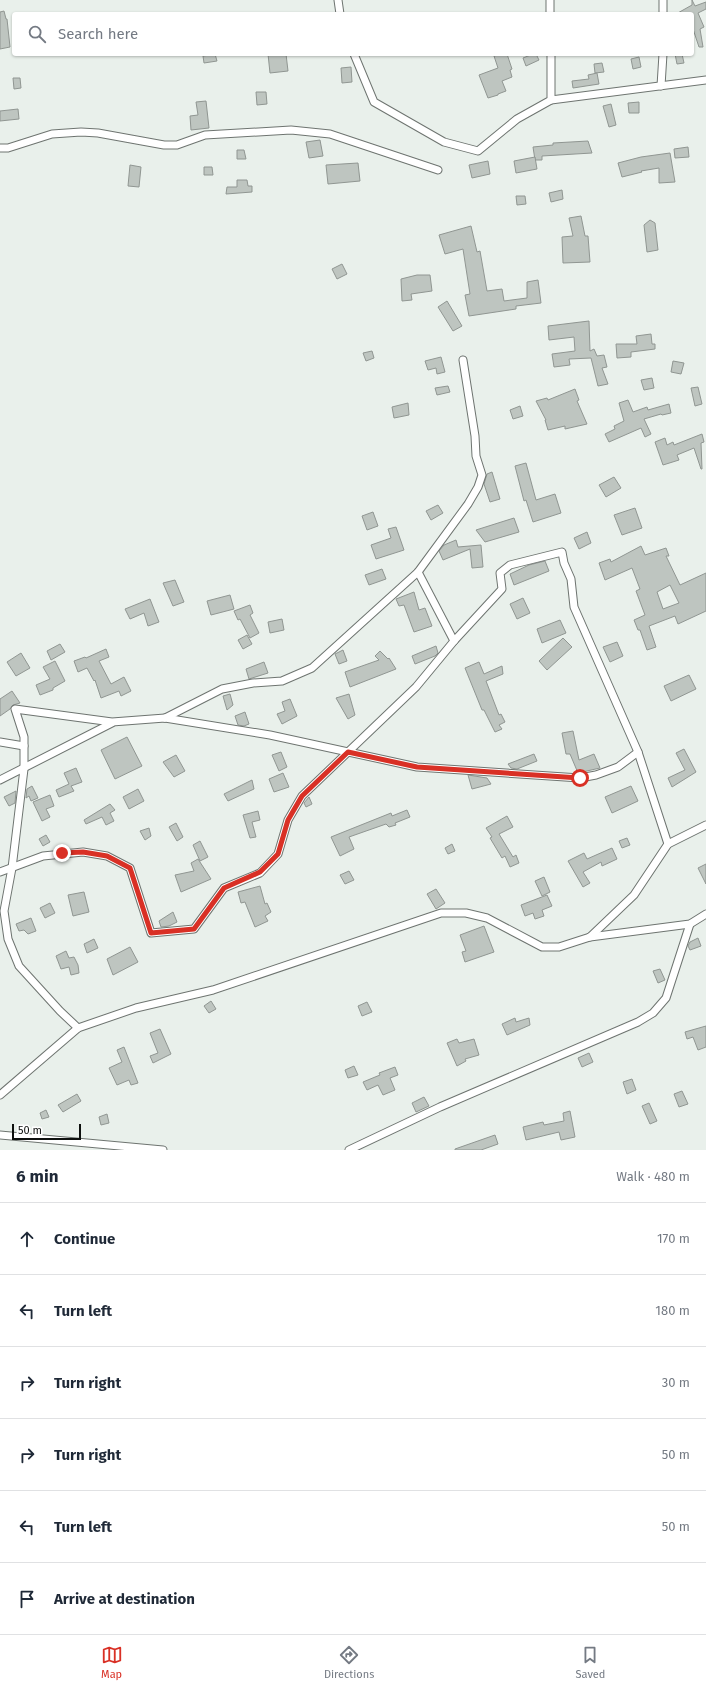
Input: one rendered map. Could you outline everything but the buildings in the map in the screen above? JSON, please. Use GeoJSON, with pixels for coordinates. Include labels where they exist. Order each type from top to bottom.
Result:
{"type":"FeatureCollection","features":[{"type":"Feature","properties":{"kind":"street"},"geometry":{"type":"LineString","coordinates":[[338,0],[340,12]]}},
{"type":"Feature","properties":{"kind":"street"},"geometry":{"type":"LineString","coordinates":[[550,0],[550,12]]}},
{"type":"Feature","properties":{"kind":"street"},"geometry":{"type":"LineString","coordinates":[[663,0],[663,12]]}},
{"type":"Feature","properties":{"kind":"street"},"geometry":{"type":"LineString","coordinates":[[355,56],[374,102],[444,142],[478,151],[517,119],[551,100],[706,80]]}},
{"type":"Feature","properties":{"kind":"street"},"geometry":{"type":"LineString","coordinates":[[551,56],[551,100]]}},
{"type":"Feature","properties":{"kind":"street"},"geometry":{"type":"LineString","coordinates":[[661,86],[663,56]]}},
{"type":"Feature","properties":{"kind":"street"},"geometry":{"type":"LineString","coordinates":[[0,148],[8,148],[52,134],[81,132],[164,145],[177,144],[205,135],[291,130],[330,134],[438,170]]}},
{"type":"Feature","properties":{"kind":"street"},"geometry":{"type":"LineString","coordinates":[[165,718],[222,689],[254,683],[282,681],[312,668],[418,572],[468,504],[478,487],[482,475],[476,456],[475,436],[463,360]]}},
{"type":"Feature","properties":{"kind":"street"},"geometry":{"type":"LineString","coordinates":[[0,872],[43,856],[62,853],[83,852],[107,856],[130,868],[151,933],[194,929],[224,888],[260,872],[278,854],[288,820],[302,796],[416,687],[454,641],[502,588],[500,573],[510,565],[562,552],[564,563],[571,579],[574,607],[638,752],[668,844]]}},
{"type":"Feature","properties":{"kind":"street"},"geometry":{"type":"LineString","coordinates":[[418,572],[454,641]]}},
{"type":"Feature","properties":{"kind":"street"},"geometry":{"type":"LineString","coordinates":[[78,1028],[60,1011],[19,966],[8,939],[4,911],[12,868],[24,769],[24,737],[15,708],[112,722],[165,718],[270,735],[417,767],[580,778],[596,775],[618,767],[638,752]]}},
{"type":"Feature","properties":{"kind":"street"},"geometry":{"type":"LineString","coordinates":[[0,780],[24,769],[112,722]]}},
{"type":"Feature","properties":{"kind":"street"},"geometry":{"type":"LineString","coordinates":[[0,742],[24,746]]}},
{"type":"Feature","properties":{"kind":"street"},"geometry":{"type":"LineString","coordinates":[[590,937],[634,895],[668,844],[706,825]]}},
{"type":"Feature","properties":{"kind":"street"},"geometry":{"type":"LineString","coordinates":[[0,1095],[78,1028],[136,1008],[213,990],[441,913],[466,913],[487,918],[542,946],[559,947],[590,937],[690,924],[706,914]]}},
{"type":"Feature","properties":{"kind":"street"},"geometry":{"type":"LineString","coordinates":[[349,1150],[440,1107],[638,1022],[653,1013],[666,998],[690,924]]}},
{"type":"Feature","properties":{"kind":"street"},"geometry":{"type":"LineString","coordinates":[[0,1135],[163,1150]]}},
{"type":"Feature","properties":{"kind":"route"},"geometry":{"type":"LineString","coordinates":[[62,853],[83,852],[107,856],[130,868],[151,933],[194,929],[224,888],[260,872],[278,854],[288,820],[302,796],[348,752],[417,767],[580,778]]}}]}
